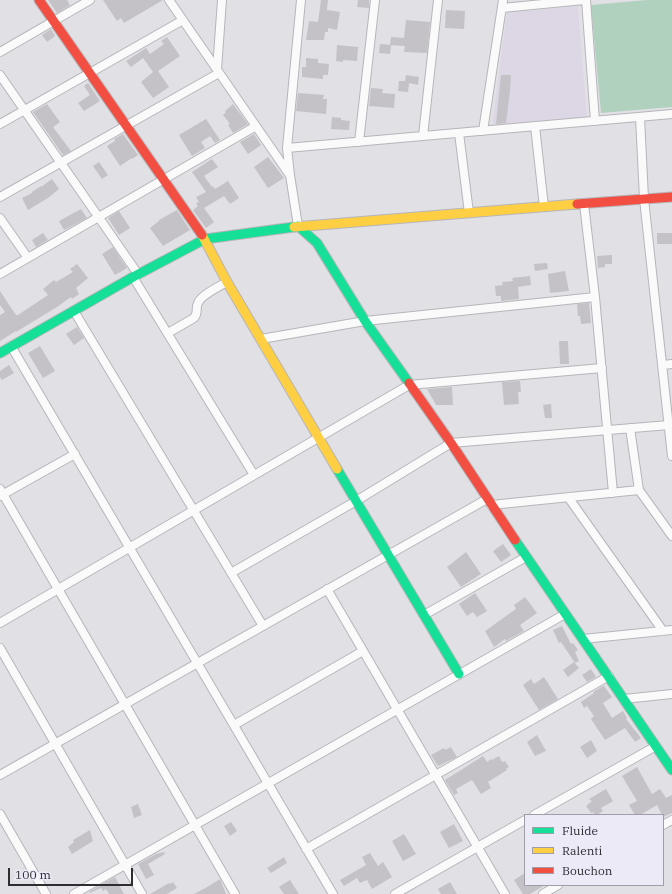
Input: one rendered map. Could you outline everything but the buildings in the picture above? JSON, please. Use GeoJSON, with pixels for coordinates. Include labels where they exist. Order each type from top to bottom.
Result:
{"type":"FeatureCollection","features":[{"type":"Feature","properties":{"kind":"street"},"geometry":{"type":"LineString","coordinates":[[39,0],[205,239],[227,282],[459,674]]}},
{"type":"Feature","properties":{"kind":"street"},"geometry":{"type":"LineString","coordinates":[[0,52],[90,0]]}},
{"type":"Feature","properties":{"kind":"street"},"geometry":{"type":"LineString","coordinates":[[169,0],[290,175]]}},
{"type":"Feature","properties":{"kind":"street"},"geometry":{"type":"LineString","coordinates":[[218,71],[222,0]]}},
{"type":"Feature","properties":{"kind":"street"},"geometry":{"type":"LineString","coordinates":[[301,0],[288,148],[290,175],[298,226],[317,243],[365,322],[451,443],[526,557],[671,768]]}},
{"type":"Feature","properties":{"kind":"street"},"geometry":{"type":"LineString","coordinates":[[359,142],[375,0]]}},
{"type":"Feature","properties":{"kind":"street"},"geometry":{"type":"LineString","coordinates":[[423,136],[438,0]]}},
{"type":"Feature","properties":{"kind":"street"},"geometry":{"type":"LineString","coordinates":[[483,131],[503,4],[585,0],[595,121]]}},
{"type":"Feature","properties":{"kind":"street"},"geometry":{"type":"LineString","coordinates":[[0,124],[183,20]]}},
{"type":"Feature","properties":{"kind":"street"},"geometry":{"type":"LineString","coordinates":[[0,197],[126,126],[218,71]]}},
{"type":"Feature","properties":{"kind":"street"},"geometry":{"type":"LineString","coordinates":[[0,75],[61,162],[136,275],[168,333],[254,475]]}},
{"type":"Feature","properties":{"kind":"street"},"geometry":{"type":"LineString","coordinates":[[288,148],[672,114]]}},
{"type":"Feature","properties":{"kind":"street"},"geometry":{"type":"LineString","coordinates":[[640,117],[644,199],[672,456]]}},
{"type":"Feature","properties":{"kind":"street"},"geometry":{"type":"LineString","coordinates":[[0,274],[256,126]]}},
{"type":"Feature","properties":{"kind":"street"},"geometry":{"type":"LineString","coordinates":[[535,126],[544,207]]}},
{"type":"Feature","properties":{"kind":"street"},"geometry":{"type":"LineString","coordinates":[[459,133],[469,213]]}},
{"type":"Feature","properties":{"kind":"street"},"geometry":{"type":"LineString","coordinates":[[1,351],[136,275],[205,239],[298,226],[672,197]]}},
{"type":"Feature","properties":{"kind":"street"},"geometry":{"type":"LineString","coordinates":[[584,204],[595,297],[613,493]]}},
{"type":"Feature","properties":{"kind":"street"},"geometry":{"type":"LineString","coordinates":[[0,218],[28,258]]}},
{"type":"Feature","properties":{"kind":"street"},"geometry":{"type":"LineString","coordinates":[[168,333],[194,318],[196,316],[196,306],[200,299],[227,282]]}},
{"type":"Feature","properties":{"kind":"street"},"geometry":{"type":"LineString","coordinates":[[261,339],[365,322],[595,297]]}},
{"type":"Feature","properties":{"kind":"street"},"geometry":{"type":"LineString","coordinates":[[74,310],[263,626]]}},
{"type":"Feature","properties":{"kind":"street"},"geometry":{"type":"LineString","coordinates":[[12,346],[333,894]]}},
{"type":"Feature","properties":{"kind":"street"},"geometry":{"type":"LineString","coordinates":[[663,365],[672,364]]}},
{"type":"Feature","properties":{"kind":"street"},"geometry":{"type":"LineString","coordinates":[[0,623],[409,385],[602,368]]}},
{"type":"Feature","properties":{"kind":"street"},"geometry":{"type":"LineString","coordinates":[[231,573],[356,501],[451,443],[669,425]]}},
{"type":"Feature","properties":{"kind":"street"},"geometry":{"type":"LineString","coordinates":[[630,428],[639,490],[672,536]]}},
{"type":"Feature","properties":{"kind":"street"},"geometry":{"type":"LineString","coordinates":[[75,454],[1,493],[235,894]]}},
{"type":"Feature","properties":{"kind":"street"},"geometry":{"type":"LineString","coordinates":[[0,775],[327,589],[489,502],[568,497],[639,490]]}},
{"type":"Feature","properties":{"kind":"street"},"geometry":{"type":"LineString","coordinates":[[568,497],[663,631]]}},
{"type":"Feature","properties":{"kind":"street"},"geometry":{"type":"LineString","coordinates":[[424,615],[526,557]]}},
{"type":"Feature","properties":{"kind":"street"},"geometry":{"type":"LineString","coordinates":[[327,589],[505,894]]}},
{"type":"Feature","properties":{"kind":"street"},"geometry":{"type":"LineString","coordinates":[[74,894],[565,614]]}},
{"type":"Feature","properties":{"kind":"street"},"geometry":{"type":"LineString","coordinates":[[583,639],[672,630]]}},
{"type":"Feature","properties":{"kind":"street"},"geometry":{"type":"LineString","coordinates":[[0,648],[142,894]]}},
{"type":"Feature","properties":{"kind":"street"},"geometry":{"type":"LineString","coordinates":[[234,725],[363,650]]}},
{"type":"Feature","properties":{"kind":"street"},"geometry":{"type":"LineString","coordinates":[[306,849],[609,676]]}},
{"type":"Feature","properties":{"kind":"street"},"geometry":{"type":"LineString","coordinates":[[624,699],[672,694]]}},
{"type":"Feature","properties":{"kind":"street"},"geometry":{"type":"LineString","coordinates":[[536,814],[656,746]]}},
{"type":"Feature","properties":{"kind":"street"},"geometry":{"type":"LineString","coordinates":[[0,814],[46,894]]}},
{"type":"Feature","properties":{"kind":"street"},"geometry":{"type":"LineString","coordinates":[[395,894],[524,821]]}},
{"type":"Feature","properties":{"kind":"street"},"geometry":{"type":"LineString","coordinates":[[543,894],[556,886]]}},
{"type":"Feature","properties":{"kind":"shaded area"},"geometry":{"type":"Polygon","coordinates":[[[578,6],[587,119],[492,126],[507,13],[578,6]]]}},
{"type":"Feature","properties":{"kind":"green space"},"geometry":{"type":"Polygon","coordinates":[[[647,0],[672,0],[672,107],[601,113],[591,5],[647,0]]]}},
{"type":"Feature","properties":{"kind":"traffic: fast"},"geometry":{"type":"LineString","coordinates":[[298,226],[317,243],[365,321],[409,383]]}},
{"type":"Feature","properties":{"kind":"traffic: fast"},"geometry":{"type":"LineString","coordinates":[[0,353],[133,277],[205,239],[294,227]]}},
{"type":"Feature","properties":{"kind":"traffic: fast"},"geometry":{"type":"LineString","coordinates":[[337,469],[459,674]]}},
{"type":"Feature","properties":{"kind":"traffic: fast"},"geometry":{"type":"LineString","coordinates":[[515,540],[672,770]]}},
{"type":"Feature","properties":{"kind":"traffic: slow"},"geometry":{"type":"LineString","coordinates":[[294,227],[577,204]]}},
{"type":"Feature","properties":{"kind":"traffic: slow"},"geometry":{"type":"LineString","coordinates":[[202,235],[227,282],[337,469]]}},
{"type":"Feature","properties":{"kind":"traffic: jam"},"geometry":{"type":"LineString","coordinates":[[39,0],[202,235]]}},
{"type":"Feature","properties":{"kind":"traffic: jam"},"geometry":{"type":"LineString","coordinates":[[577,204],[672,197]]}},
{"type":"Feature","properties":{"kind":"traffic: jam"},"geometry":{"type":"LineString","coordinates":[[409,383],[451,443],[515,540]]}}]}
